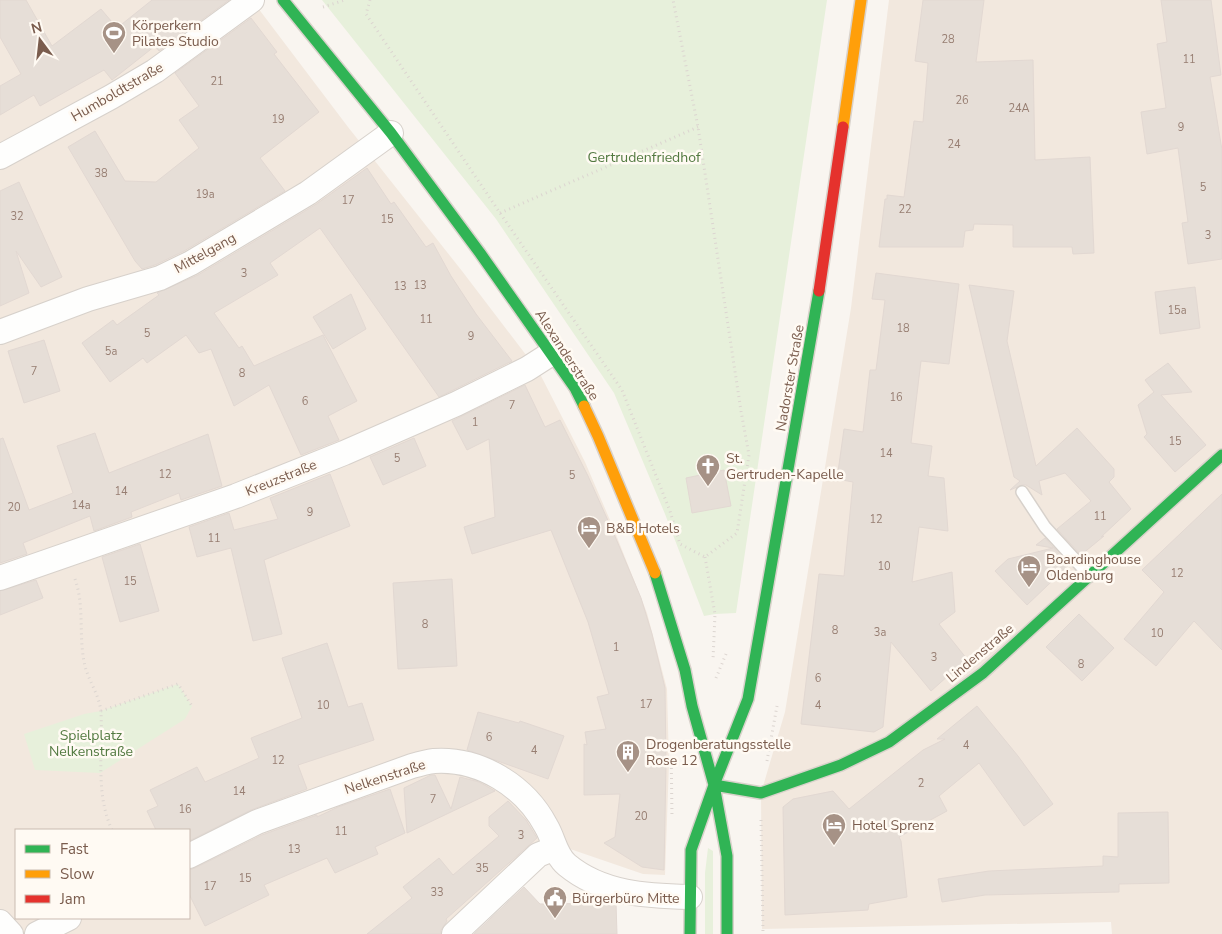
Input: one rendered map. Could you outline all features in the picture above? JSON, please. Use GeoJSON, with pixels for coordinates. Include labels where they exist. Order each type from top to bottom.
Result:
{"type":"FeatureCollection","features":[{"type":"Feature","properties":{"kind":"street","name":"Humboldtstraße"},"geometry":{"type":"LineString","coordinates":[[0,157],[155,71],[252,0]]}},
{"type":"Feature","properties":{"kind":"street","name":"Alexanderstraße"},"geometry":{"type":"LineString","coordinates":[[284,0],[390,133],[480,253],[575,388],[598,436],[650,559],[685,670],[692,706],[714,785],[727,856],[727,934]]}},
{"type":"Feature","properties":{"kind":"street","name":"Nadorster Straße"},"geometry":{"type":"LineString","coordinates":[[690,934],[691,850],[748,699],[813,333],[861,0]]}},
{"type":"Feature","properties":{"kind":"street","name":"Mittelgang"},"geometry":{"type":"LineString","coordinates":[[0,332],[88,299],[160,278],[191,263],[308,193],[390,133]]}},
{"type":"Feature","properties":{"kind":"street","name":"Kreuzstraße"},"geometry":{"type":"LineString","coordinates":[[0,578],[236,496],[344,453],[456,404],[527,369],[552,353]]}},
{"type":"Feature","properties":{"kind":"street","name":"Lindenstraße"},"geometry":{"type":"LineString","coordinates":[[714,785],[761,793],[841,765],[889,742],[983,674],[1222,455]]}},
{"type":"Feature","properties":{"kind":"street","name":"Nelkenstraße"},"geometry":{"type":"LineString","coordinates":[[190,856],[257,822],[412,766],[434,761],[459,762],[477,767],[508,782],[536,809],[547,827],[555,848],[567,865],[603,885],[629,894],[690,897]]}},
{"type":"Feature","properties":{"kind":"street"},"geometry":{"type":"LineString","coordinates":[[454,934],[538,855],[555,848]]}},
{"type":"Feature","properties":{"kind":"street"},"geometry":{"type":"LineString","coordinates":[[37,934],[67,919]]}},
{"type":"Feature","properties":{"kind":"street"},"geometry":{"type":"LineString","coordinates":[[0,922],[11,934]]}},
{"type":"Feature","properties":{"kind":"lane"},"geometry":{"type":"LineString","coordinates":[[1022,492],[1045,527],[1090,576]]}},
{"type":"Feature","properties":{"kind":"path"},"geometry":{"type":"LineString","coordinates":[[370,0],[366,14],[622,390],[670,511],[680,544],[705,557]]}},
{"type":"Feature","properties":{"kind":"path"},"geometry":{"type":"LineString","coordinates":[[672,0],[698,127],[741,411],[750,455],[738,533],[705,557]]}},
{"type":"Feature","properties":{"kind":"path"},"geometry":{"type":"LineString","coordinates":[[500,213],[698,127]]}},
{"type":"Feature","properties":{"kind":"path"},"geometry":{"type":"LineString","coordinates":[[63,556],[78,588],[85,665],[97,695],[101,712],[101,787],[104,807],[112,829]]}},
{"type":"Feature","properties":{"kind":"path"},"geometry":{"type":"LineString","coordinates":[[705,557],[715,614],[713,661]]}},
{"type":"Feature","properties":{"kind":"path"},"geometry":{"type":"LineString","coordinates":[[712,670],[712,679]]}},
{"type":"Feature","properties":{"kind":"path"},"geometry":{"type":"LineString","coordinates":[[101,712],[178,684],[192,706]]}},
{"type":"Feature","properties":{"kind":"shaded area"},"geometry":{"type":"Polygon","coordinates":[[[0,0],[252,0],[348,127],[539,372],[585,462],[647,613],[667,689],[669,763],[665,875],[643,874],[541,839],[435,934],[0,934],[0,0]]]}},
{"type":"Feature","properties":{"kind":"shaded area"},"geometry":{"type":"Polygon","coordinates":[[[889,0],[1222,0],[1222,934],[1112,934],[1111,922],[762,929],[761,793],[785,712],[851,308],[889,0]]]}},
{"type":"Feature","properties":{"kind":"green space","name":"Gertrudenfriedhof"},"geometry":{"type":"Polygon","coordinates":[[[322,0],[827,0],[736,613],[704,616],[665,514],[614,393],[496,219],[322,0]]]}},
{"type":"Feature","properties":{"kind":"green space","name":"Spielplatz Nelkenstraße"},"geometry":{"type":"Polygon","coordinates":[[[178,684],[192,706],[185,719],[100,773],[35,770],[24,734],[84,714],[101,711],[178,684]]]}},
{"type":"Feature","properties":{"kind":"green space"},"geometry":{"type":"Polygon","coordinates":[[[708,848],[713,851],[713,934],[705,934],[705,873],[708,848]]]}},
{"type":"Feature","properties":{"kind":"building"},"geometry":{"type":"Polygon","coordinates":[[[0,0],[26,0],[52,46],[101,9],[117,28],[152,0],[229,0],[159,51],[155,46],[112,80],[104,70],[40,106],[34,95],[0,115],[0,86],[21,74],[0,37],[0,0]]]}},
{"type":"Feature","properties":{"kind":"building"},"geometry":{"type":"Polygon","coordinates":[[[923,0],[984,0],[976,62],[1033,60],[1035,160],[1090,157],[1094,253],[1073,254],[1072,247],[1013,247],[1013,225],[974,224],[973,230],[965,231],[963,247],[879,247],[885,199],[887,199],[887,195],[904,197],[914,121],[923,122],[928,63],[915,61],[923,0]]]}},
{"type":"Feature","properties":{"kind":"building"},"geometry":{"type":"Polygon","coordinates":[[[1161,0],[1211,0],[1221,75],[1210,77],[1222,150],[1222,259],[1188,264],[1182,223],[1188,222],[1178,148],[1147,154],[1141,112],[1166,108],[1157,44],[1167,42],[1161,0]]]}},
{"type":"Feature","properties":{"kind":"building"},"geometry":{"type":"Polygon","coordinates":[[[251,18],[277,52],[274,54],[319,112],[260,158],[285,191],[184,251],[142,269],[135,261],[68,147],[95,131],[125,181],[156,182],[199,148],[179,120],[199,106],[175,73],[251,18]]]}},
{"type":"Feature","properties":{"kind":"building"},"geometry":{"type":"Polygon","coordinates":[[[367,168],[391,204],[394,202],[426,247],[433,243],[451,276],[476,314],[512,361],[439,397],[320,228],[270,263],[278,275],[214,313],[239,348],[242,346],[254,366],[323,335],[357,401],[328,416],[339,440],[301,455],[269,385],[234,406],[211,349],[199,353],[186,335],[147,363],[143,358],[110,382],[82,343],[113,320],[117,325],[159,295],[157,293],[198,275],[315,205],[367,168]]]}},
{"type":"Feature","properties":{"kind":"building"},"geometry":{"type":"Polygon","coordinates":[[[19,182],[62,277],[41,287],[16,251],[29,293],[0,306],[0,191],[19,182]]]}},
{"type":"Feature","properties":{"kind":"building"},"geometry":{"type":"Polygon","coordinates":[[[876,273],[959,284],[949,364],[921,361],[911,443],[932,446],[928,476],[944,478],[948,531],[919,527],[912,582],[952,572],[955,612],[939,624],[967,659],[931,691],[891,642],[883,727],[874,732],[801,724],[819,574],[844,576],[853,482],[837,479],[844,429],[863,432],[870,370],[876,370],[885,300],[872,299],[876,273]]]}},
{"type":"Feature","properties":{"kind":"building"},"geometry":{"type":"Polygon","coordinates":[[[969,285],[1014,291],[1007,341],[1036,466],[1077,428],[1114,469],[1114,477],[1109,482],[1131,509],[1101,537],[1104,536],[1081,555],[1057,529],[1091,501],[1065,473],[1039,481],[1042,495],[1026,485],[1010,490],[1020,481],[1014,477],[969,285]]]}},
{"type":"Feature","properties":{"kind":"building"},"geometry":{"type":"Polygon","coordinates":[[[1195,287],[1200,328],[1160,334],[1155,292],[1195,287]]]}},
{"type":"Feature","properties":{"kind":"building"},"geometry":{"type":"Polygon","coordinates":[[[351,294],[366,329],[333,349],[313,317],[351,294]]]}},
{"type":"Feature","properties":{"kind":"building"},"geometry":{"type":"Polygon","coordinates":[[[44,340],[60,391],[24,403],[8,351],[44,340]]]}},
{"type":"Feature","properties":{"kind":"building"},"geometry":{"type":"Polygon","coordinates":[[[1168,363],[1192,392],[1161,395],[1206,445],[1175,472],[1144,437],[1147,434],[1138,405],[1154,392],[1145,380],[1168,363]]]}},
{"type":"Feature","properties":{"kind":"building"},"geometry":{"type":"Polygon","coordinates":[[[525,385],[545,427],[560,420],[614,534],[641,598],[652,634],[665,688],[664,870],[642,867],[604,843],[615,837],[620,794],[584,795],[584,744],[587,745],[585,732],[606,729],[597,697],[609,694],[588,622],[551,530],[472,554],[464,527],[495,517],[489,439],[467,450],[452,421],[525,385]]]}},
{"type":"Feature","properties":{"kind":"building"},"geometry":{"type":"Polygon","coordinates":[[[95,433],[109,473],[208,434],[222,486],[181,500],[179,493],[131,512],[132,517],[94,531],[90,516],[23,543],[27,554],[0,563],[0,439],[3,438],[29,510],[73,493],[57,446],[95,433]]]}},
{"type":"Feature","properties":{"kind":"building"},"geometry":{"type":"Polygon","coordinates":[[[414,438],[426,466],[383,485],[370,457],[414,438]]]}},
{"type":"Feature","properties":{"kind":"building","name":"St. Gertruden-Kapelle"},"geometry":{"type":"Polygon","coordinates":[[[724,470],[731,506],[692,513],[686,478],[724,470]]]}},
{"type":"Feature","properties":{"kind":"building"},"geometry":{"type":"Polygon","coordinates":[[[330,474],[350,526],[264,560],[282,634],[253,641],[231,548],[197,557],[189,527],[229,513],[234,530],[278,519],[270,498],[330,474]]]}},
{"type":"Feature","properties":{"kind":"building"},"geometry":{"type":"Polygon","coordinates":[[[1222,494],[1222,650],[1194,621],[1156,666],[1124,639],[1164,592],[1142,570],[1222,494]]]}},
{"type":"Feature","properties":{"kind":"building","name":"Boardinghouse Oldenburg"},"geometry":{"type":"Polygon","coordinates":[[[1045,538],[1069,565],[1027,605],[995,571],[1008,559],[1053,548],[1036,545],[1045,538]]]}},
{"type":"Feature","properties":{"kind":"building"},"geometry":{"type":"Polygon","coordinates":[[[140,544],[159,611],[120,622],[102,557],[140,544]]]}},
{"type":"Feature","properties":{"kind":"building"},"geometry":{"type":"Polygon","coordinates":[[[452,579],[457,666],[398,669],[393,583],[452,579]]]}},
{"type":"Feature","properties":{"kind":"building"},"geometry":{"type":"Polygon","coordinates":[[[36,580],[43,598],[0,615],[0,591],[36,580]]]}},
{"type":"Feature","properties":{"kind":"building"},"geometry":{"type":"Polygon","coordinates":[[[1079,614],[1114,648],[1082,681],[1046,647],[1079,614]]]}},
{"type":"Feature","properties":{"kind":"building"},"geometry":{"type":"Polygon","coordinates":[[[327,643],[348,707],[362,703],[374,740],[298,765],[307,789],[251,810],[190,840],[190,829],[156,829],[147,811],[158,806],[150,790],[197,767],[205,782],[259,758],[251,738],[302,718],[282,658],[327,643]]]}},
{"type":"Feature","properties":{"kind":"building"},"geometry":{"type":"Polygon","coordinates":[[[977,706],[1018,756],[1053,804],[1024,826],[979,763],[939,796],[947,811],[899,837],[907,897],[869,904],[868,910],[785,915],[783,807],[793,799],[833,791],[849,809],[923,750],[945,739],[937,739],[977,706]]]}},
{"type":"Feature","properties":{"kind":"building"},"geometry":{"type":"Polygon","coordinates":[[[478,712],[519,723],[520,721],[564,736],[548,779],[467,750],[478,712]]]}},
{"type":"Feature","properties":{"kind":"building"},"geometry":{"type":"Polygon","coordinates":[[[431,775],[435,775],[451,809],[460,777],[479,782],[495,791],[407,833],[404,788],[431,775]]]}},
{"type":"Feature","properties":{"kind":"building"},"geometry":{"type":"Polygon","coordinates":[[[390,789],[405,833],[375,847],[378,854],[335,873],[327,858],[264,885],[269,895],[205,926],[190,896],[190,870],[262,835],[317,815],[317,817],[338,807],[390,789]]]}},
{"type":"Feature","properties":{"kind":"building"},"geometry":{"type":"Polygon","coordinates":[[[508,801],[526,820],[537,838],[446,919],[447,921],[441,930],[441,934],[367,934],[412,898],[403,887],[439,858],[453,875],[499,836],[489,826],[489,817],[508,801]]]}},
{"type":"Feature","properties":{"kind":"building"},"geometry":{"type":"Polygon","coordinates":[[[1168,812],[1169,883],[1119,884],[1119,892],[985,895],[942,902],[938,879],[989,871],[1103,866],[1103,856],[1118,857],[1118,813],[1168,812]]]}},
{"type":"Feature","properties":{"kind":"building","name":"Bürgerbüro Mitte"},"geometry":{"type":"Polygon","coordinates":[[[524,887],[540,904],[616,903],[617,934],[474,934],[524,887]]]}},
{"type":"Feature","properties":{"kind":"traffic: fast"},"geometry":{"type":"LineString","coordinates":[[283,0],[391,133],[480,253],[575,388],[584,406]]}},
{"type":"Feature","properties":{"kind":"traffic: fast"},"geometry":{"type":"LineString","coordinates":[[690,934],[691,850],[748,699],[819,291]]}},
{"type":"Feature","properties":{"kind":"traffic: fast"},"geometry":{"type":"LineString","coordinates":[[714,785],[761,793],[841,765],[889,742],[983,673],[1222,455]]}},
{"type":"Feature","properties":{"kind":"traffic: fast"},"geometry":{"type":"LineString","coordinates":[[655,573],[685,670],[692,706],[714,785],[727,856],[727,934]]}},
{"type":"Feature","properties":{"kind":"traffic: slow"},"geometry":{"type":"LineString","coordinates":[[843,127],[861,0]]}},
{"type":"Feature","properties":{"kind":"traffic: slow"},"geometry":{"type":"LineString","coordinates":[[584,406],[655,573]]}},
{"type":"Feature","properties":{"kind":"traffic: jam"},"geometry":{"type":"LineString","coordinates":[[819,291],[843,127]]}},
{"type":"Feature","properties":{"kind":"place","name":"Körperkern Pilates Studio"},"geometry":{"type":"Point","coordinates":[114,54]}},
{"type":"Feature","properties":{"kind":"place","name":"St. Gertruden-Kapelle"},"geometry":{"type":"Point","coordinates":[708,487]}},
{"type":"Feature","properties":{"kind":"place","name":"B&B Hotels"},"geometry":{"type":"Point","coordinates":[589,549]}},
{"type":"Feature","properties":{"kind":"place","name":"Boardinghouse Oldenburg"},"geometry":{"type":"Point","coordinates":[1029,588]}},
{"type":"Feature","properties":{"kind":"place","name":"Drogenberatungsstelle Rose 12"},"geometry":{"type":"Point","coordinates":[628,773]}},
{"type":"Feature","properties":{"kind":"place","name":"Hotel Sprenz"},"geometry":{"type":"Point","coordinates":[834,846]}},
{"type":"Feature","properties":{"kind":"place","name":"Bürgerbüro Mitte"},"geometry":{"type":"Point","coordinates":[555,919]}}]}
